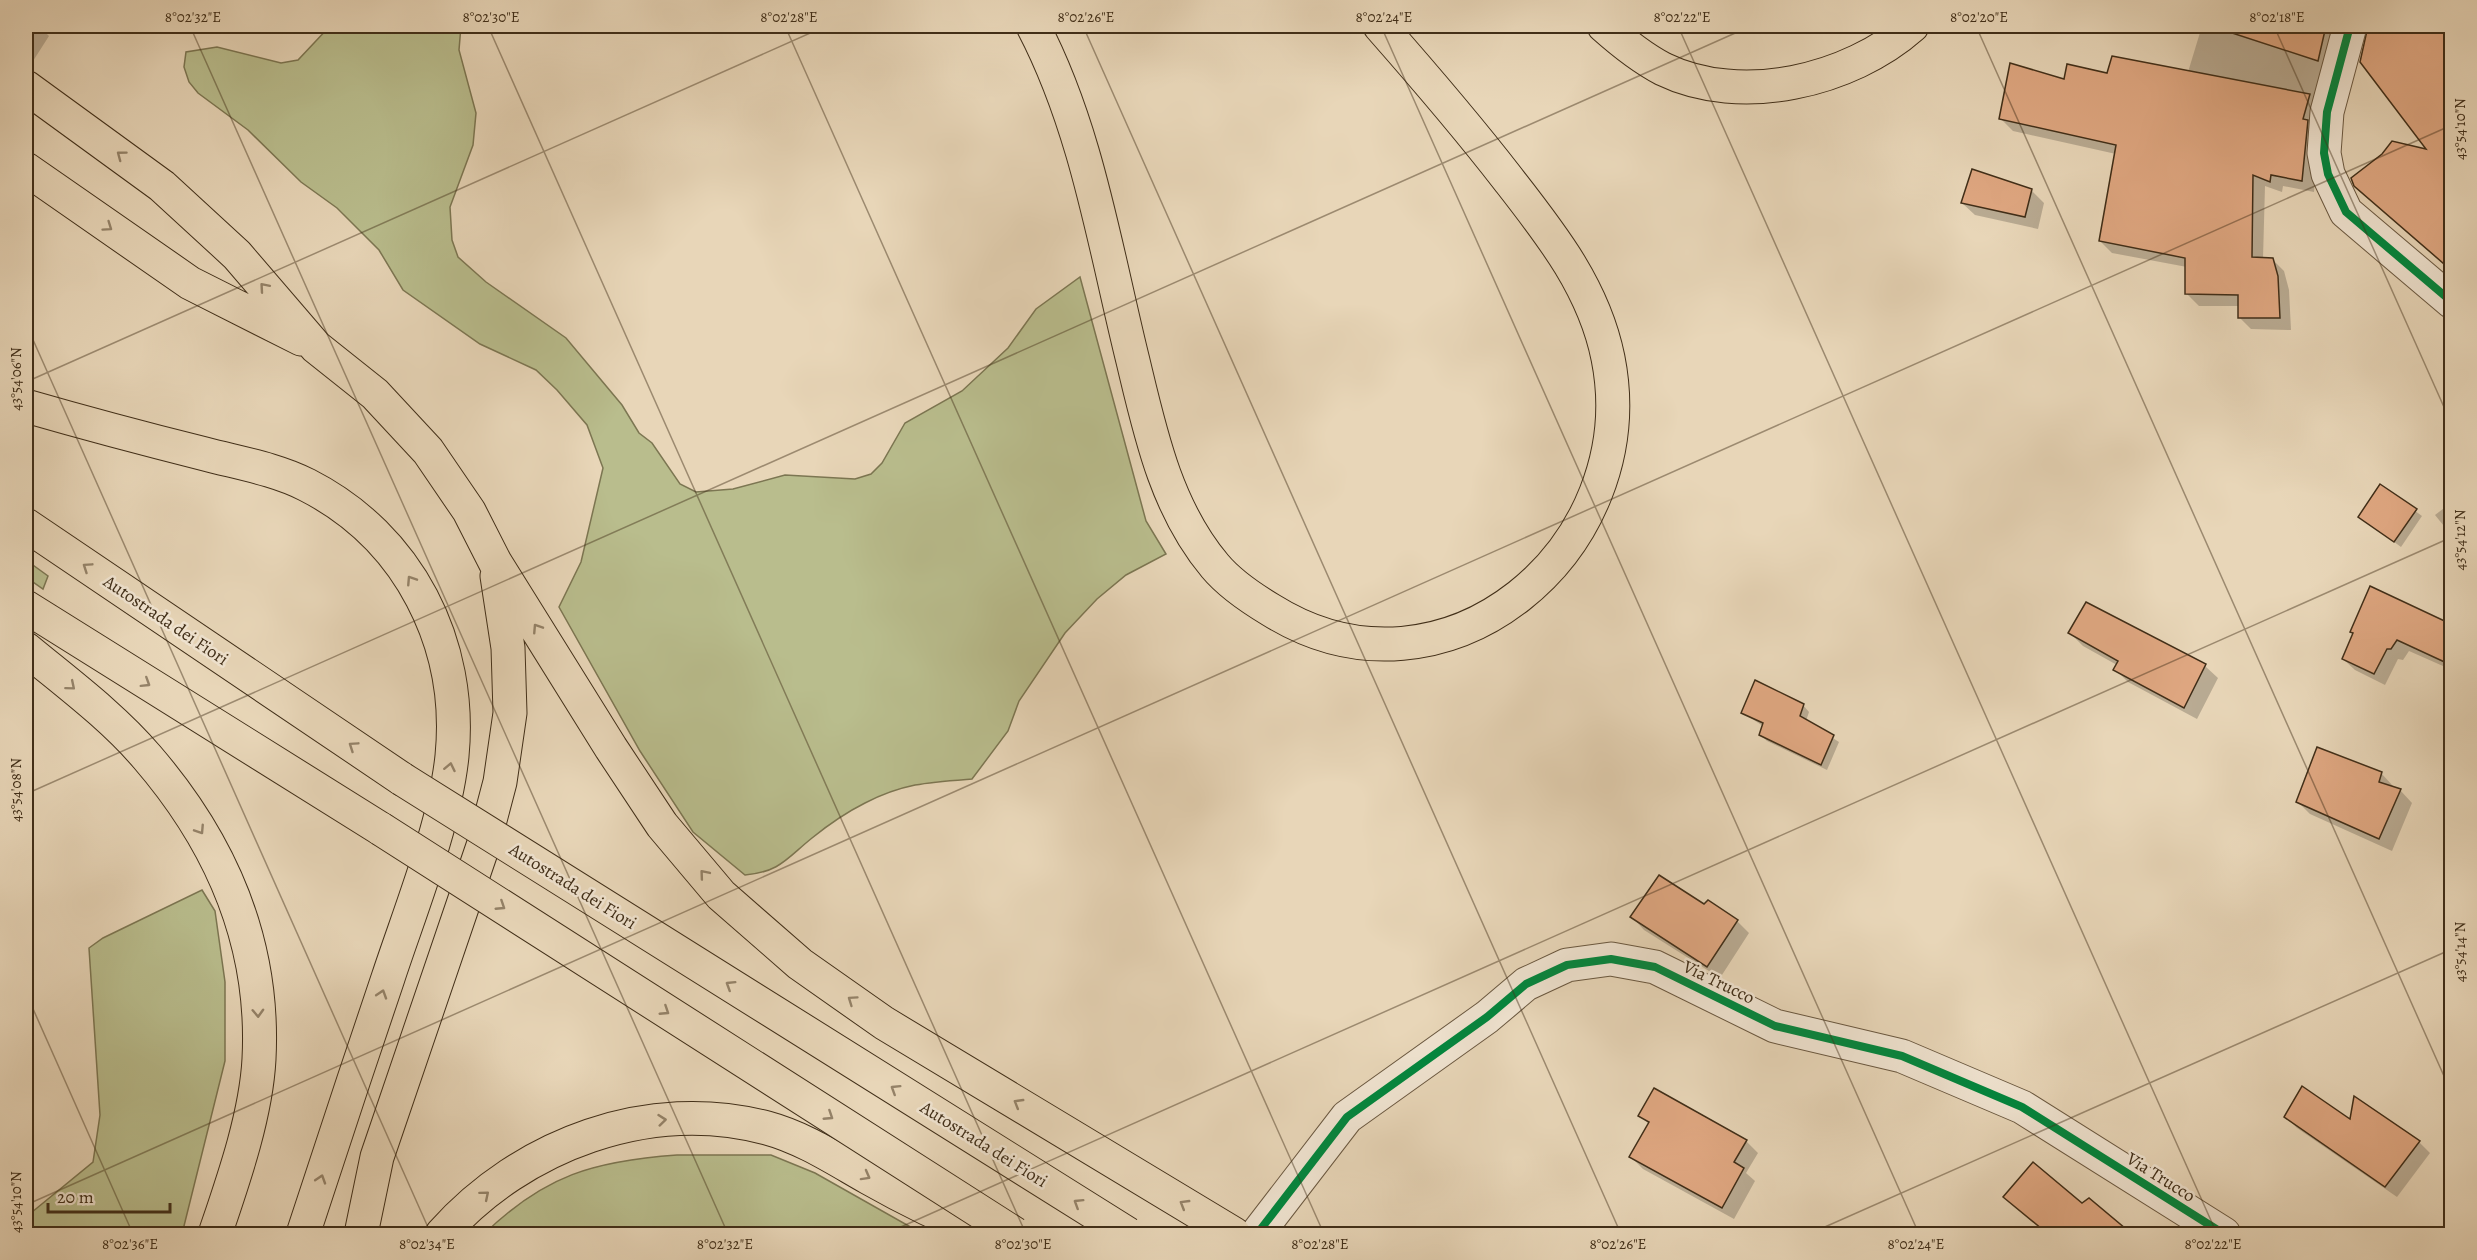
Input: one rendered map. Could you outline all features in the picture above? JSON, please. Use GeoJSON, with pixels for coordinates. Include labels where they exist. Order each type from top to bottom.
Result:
{"type":"FeatureCollection","features":[{"type":"Feature","properties":{"kind":"highway"},"geometry":{"type":"LineString","coordinates":[[1033,26],[1056,70],[1077,134],[1153,442],[1174,500],[1216,567],[1250,597],[1294,625],[1333,638],[1366,644],[1412,643],[1488,620],[1545,575],[1572,536],[1596,492],[1609,449],[1613,403],[1608,359],[1597,318],[1577,274],[1551,234],[1454,110],[1380,26]]}},
{"type":"Feature","properties":{"kind":"highway"},"geometry":{"type":"LineString","coordinates":[[1604,26],[1640,55],[1665,70],[1704,81],[1742,87],[1816,76],[1855,63],[1901,36],[1912,26]]}},
{"type":"Feature","properties":{"kind":"highway"},"geometry":{"type":"LineString","coordinates":[[26,87],[162,186],[237,255],[316,347],[375,394],[428,451],[469,511],[495,562],[569,677],[611,748],[662,825],[722,895],[800,964],[884,1023],[1234,1234]]}},
{"type":"Feature","properties":{"kind":"highway"},"geometry":{"type":"LineString","coordinates":[[26,169],[190,283],[316,347]]}},
{"type":"Feature","properties":{"kind":"highway"},"geometry":{"type":"LineString","coordinates":[[26,406],[264,470],[305,484],[341,504],[383,541],[413,582],[435,622],[448,671],[454,713],[449,769],[422,874],[303,1234]]}},
{"type":"Feature","properties":{"kind":"highway","name":"Autostrada dei Fiori"},"geometry":{"type":"LineString","coordinates":[[26,525],[402,779],[1128,1234]]}},
{"type":"Feature","properties":{"kind":"highway"},"geometry":{"type":"LineString","coordinates":[[361,1234],[376,1158],[484,843],[500,782],[510,713],[509,658],[495,562]]}},
{"type":"Feature","properties":{"kind":"highway"},"geometry":{"type":"LineString","coordinates":[[26,607],[381,829],[1015,1234]]}},
{"type":"Feature","properties":{"kind":"highway"},"geometry":{"type":"LineString","coordinates":[[26,649],[86,699],[147,756],[203,832],[238,901],[257,980],[259,1060],[243,1150],[215,1234]]}},
{"type":"Feature","properties":{"kind":"highway"},"geometry":{"type":"LineString","coordinates":[[442,1234],[488,1191],[544,1155],[607,1128],[665,1119],[724,1121],[768,1128],[808,1144],[896,1193],[984,1234]]}},
{"type":"Feature","properties":{"kind":"street"},"geometry":{"type":"LineString","coordinates":[[2350,26],[2327,112],[2324,153],[2328,174],[2346,212],[2451,302]]}},
{"type":"Feature","properties":{"kind":"street","name":"Via Trucco"},"geometry":{"type":"LineString","coordinates":[[1257,1234],[1347,1117],[1487,1017],[1536,978],[1567,965],[1611,959],[1655,968],[1774,1026],[1902,1056],[2022,1107],[2224,1234]]}},
{"type":"Feature","properties":{"kind":"green space"},"geometry":{"type":"Polygon","coordinates":[[[330,26],[461,26],[459,50],[476,113],[473,145],[450,207],[452,240],[458,257],[486,282],[566,338],[622,405],[639,433],[652,443],[680,484],[696,492],[733,489],[785,475],[855,479],[871,474],[882,463],[905,423],[962,391],[1008,348],[1036,309],[1080,277],[1146,521],[1166,554],[1126,575],[1097,599],[1065,633],[1019,701],[1008,731],[972,779],[905,787],[879,796],[831,824],[782,863],[767,871],[757,873],[745,875],[693,832],[640,751],[559,607],[581,562],[603,468],[587,425],[536,370],[480,344],[403,290],[379,250],[337,208],[301,182],[248,130],[198,93],[189,82],[184,67],[186,52],[217,47],[281,63],[298,60],[330,26]]]}},
{"type":"Feature","properties":{"kind":"green space"},"geometry":{"type":"Polygon","coordinates":[[[26,560],[48,576],[43,589],[26,577],[26,560]]]}},
{"type":"Feature","properties":{"kind":"green space"},"geometry":{"type":"Polygon","coordinates":[[[202,890],[215,911],[225,982],[225,1061],[182,1234],[26,1234],[26,1217],[93,1162],[100,1115],[89,948],[103,938],[202,890]]]}},
{"type":"Feature","properties":{"kind":"green space"},"geometry":{"type":"Polygon","coordinates":[[[677,1155],[771,1155],[815,1173],[923,1234],[484,1234],[528,1198],[572,1175],[620,1162],[677,1155]]]}},
{"type":"Feature","properties":{"kind":"building"},"geometry":{"type":"Polygon","coordinates":[[[2230,26],[2326,26],[2318,61],[2229,32],[2230,26]]]}},
{"type":"Feature","properties":{"kind":"building"},"geometry":{"type":"Polygon","coordinates":[[[2368,26],[2451,26],[2451,270],[2354,186],[2351,178],[2382,154],[2392,141],[2426,149],[2360,62],[2368,26]]]}},
{"type":"Feature","properties":{"kind":"building"},"geometry":{"type":"Polygon","coordinates":[[[2112,56],[2310,94],[2303,119],[2308,120],[2302,181],[2271,175],[2270,182],[2253,175],[2252,257],[2273,258],[2278,276],[2280,318],[2238,318],[2238,295],[2185,294],[2185,258],[2099,241],[2116,145],[1999,119],[2010,63],[2064,79],[2067,64],[2107,73],[2112,56]]]}},
{"type":"Feature","properties":{"kind":"building"},"geometry":{"type":"Polygon","coordinates":[[[1972,169],[2032,189],[2025,217],[1961,203],[1972,169]]]}},
{"type":"Feature","properties":{"kind":"building"},"geometry":{"type":"Polygon","coordinates":[[[2380,484],[2417,509],[2394,542],[2358,517],[2380,484]]]}},
{"type":"Feature","properties":{"kind":"building"},"geometry":{"type":"Polygon","coordinates":[[[2370,586],[2451,624],[2451,665],[2397,640],[2391,649],[2387,649],[2374,674],[2342,659],[2353,633],[2350,632],[2370,586]]]}},
{"type":"Feature","properties":{"kind":"building"},"geometry":{"type":"Polygon","coordinates":[[[2086,602],[2206,664],[2184,708],[2113,670],[2118,661],[2068,633],[2086,602]]]}},
{"type":"Feature","properties":{"kind":"building"},"geometry":{"type":"Polygon","coordinates":[[[1755,680],[1804,704],[1800,716],[1834,735],[1821,765],[1759,735],[1763,723],[1741,713],[1755,680]]]}},
{"type":"Feature","properties":{"kind":"building"},"geometry":{"type":"Polygon","coordinates":[[[2317,747],[2382,772],[2379,782],[2401,789],[2379,839],[2296,802],[2317,747]]]}},
{"type":"Feature","properties":{"kind":"building"},"geometry":{"type":"Polygon","coordinates":[[[1659,875],[1704,904],[1708,900],[1738,920],[1707,967],[1630,917],[1659,875]]]}},
{"type":"Feature","properties":{"kind":"building"},"geometry":{"type":"Polygon","coordinates":[[[2302,1086],[2350,1119],[2354,1096],[2420,1141],[2385,1187],[2284,1117],[2302,1086]]]}},
{"type":"Feature","properties":{"kind":"building"},"geometry":{"type":"Polygon","coordinates":[[[1654,1088],[1747,1140],[1734,1162],[1744,1168],[1722,1208],[1629,1157],[1649,1122],[1638,1116],[1654,1088]]]}},
{"type":"Feature","properties":{"kind":"building"},"geometry":{"type":"Polygon","coordinates":[[[2033,1162],[2082,1203],[2089,1198],[2132,1234],[2048,1234],[2003,1197],[2033,1162]]]}},
{"type":"Feature","properties":{"kind":"cycle path"},"geometry":{"type":"LineString","coordinates":[[2350,26],[2327,112],[2324,153],[2328,174],[2346,212],[2452,302]]}},
{"type":"Feature","properties":{"kind":"cycle path"},"geometry":{"type":"LineString","coordinates":[[1257,1234],[1347,1117],[1487,1017],[1526,984],[1567,965],[1611,959],[1655,967],[1775,1026],[1902,1056],[2022,1107],[2224,1234]]}}]}
